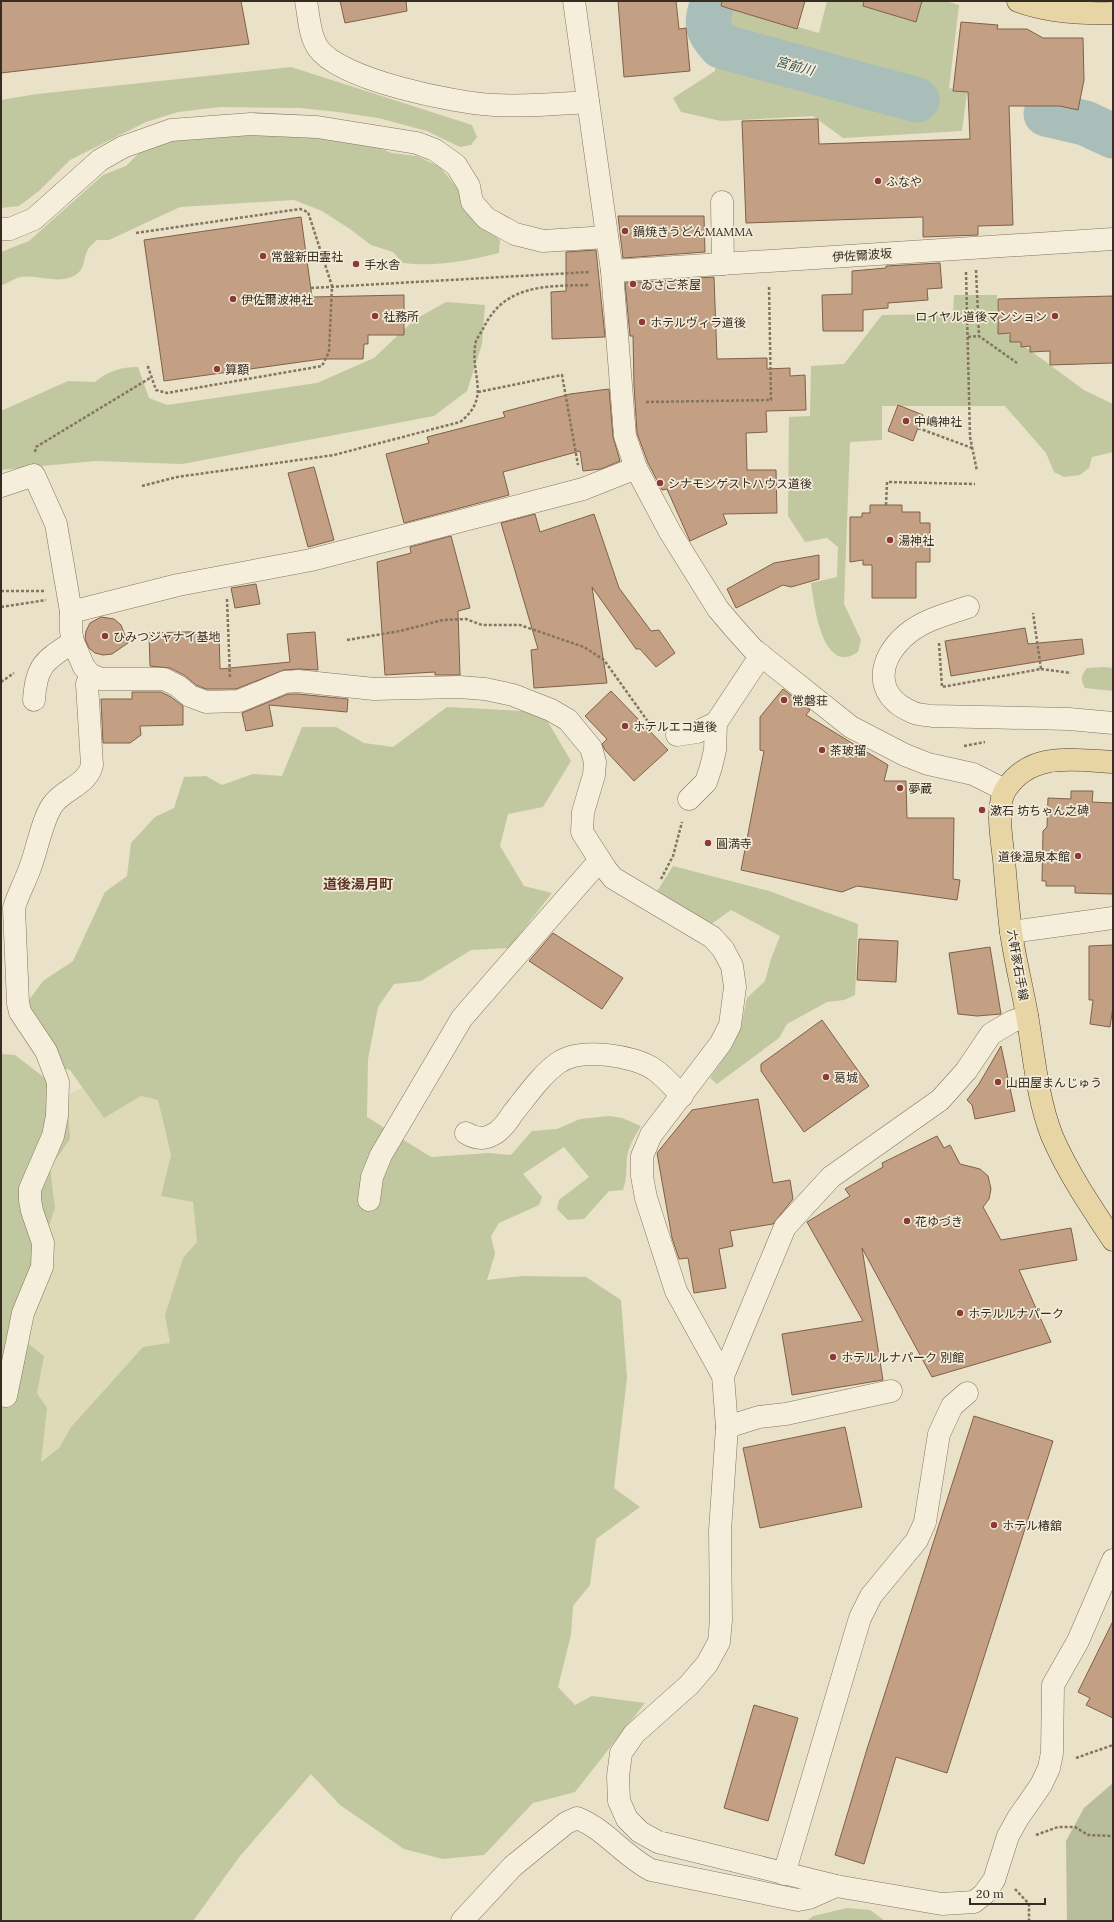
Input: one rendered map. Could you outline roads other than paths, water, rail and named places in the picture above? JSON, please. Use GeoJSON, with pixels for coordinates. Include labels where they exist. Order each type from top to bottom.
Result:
{"type":"FeatureCollection","features":[{"type":"Feature","properties":{"kind":"main road"},"geometry":{"type":"LineString","coordinates":[[1018,1],[1029,5],[1071,12],[1113,13]]}},
{"type":"Feature","properties":{"kind":"main road","name":"六軒家石手線"},"geometry":{"type":"LineString","coordinates":[[1113,762],[1046,761],[1032,765],[1018,774],[1005,790],[1000,813],[1011,932],[1027,1016],[1035,1072],[1052,1135],[1088,1203],[1113,1240]]}},
{"type":"Feature","properties":{"kind":"street"},"geometry":{"type":"LineString","coordinates":[[306,1],[312,34],[318,48],[329,59],[348,70],[371,80],[451,99],[494,105],[538,105],[588,102]]}},
{"type":"Feature","properties":{"kind":"street"},"geometry":{"type":"LineString","coordinates":[[574,1],[607,237],[606,276],[625,436],[636,468],[670,532],[718,609],[735,629],[761,655],[851,727],[880,743],[928,764],[973,774],[1005,790]]}},
{"type":"Feature","properties":{"kind":"street"},"geometry":{"type":"LineString","coordinates":[[1,229],[10,229],[34,219],[100,160],[123,147],[171,130],[251,124],[317,127],[417,143],[435,150],[456,165],[469,186],[472,202],[486,218],[515,234],[543,241],[607,237]]}},
{"type":"Feature","properties":{"kind":"street"},"geometry":{"type":"LineString","coordinates":[[722,202],[723,264]]}},
{"type":"Feature","properties":{"kind":"street","name":"伊佐爾波坂"},"geometry":{"type":"LineString","coordinates":[[606,276],[723,264],[1113,239]]}},
{"type":"Feature","properties":{"kind":"street"},"geometry":{"type":"LineString","coordinates":[[70,604],[311,560],[583,489],[636,468]]}},
{"type":"Feature","properties":{"kind":"street"},"geometry":{"type":"LineString","coordinates":[[1,486],[34,475],[56,524],[70,604],[71,632],[73,642],[84,667],[91,675],[102,679],[164,679],[178,686],[190,696],[206,702],[232,702],[253,696],[285,682],[298,681],[374,689],[459,687],[485,689],[514,695],[551,710],[568,720],[591,748],[595,762],[594,775],[581,823],[582,832],[586,841],[613,878],[712,937],[723,949],[732,966],[735,987],[730,1025],[721,1044],[651,1135],[642,1156],[642,1176],[646,1198],[676,1291],[724,1376]]}},
{"type":"Feature","properties":{"kind":"street"},"geometry":{"type":"LineString","coordinates":[[968,607],[931,620],[908,633],[892,648],[886,660],[882,676],[885,690],[896,702],[912,712],[933,716],[1069,719],[1113,723]]}},
{"type":"Feature","properties":{"kind":"street"},"geometry":{"type":"LineString","coordinates":[[34,700],[35,680],[41,667],[52,655],[73,642]]}},
{"type":"Feature","properties":{"kind":"street"},"geometry":{"type":"LineString","coordinates":[[677,735],[697,732],[716,723],[761,655]]}},
{"type":"Feature","properties":{"kind":"street"},"geometry":{"type":"LineString","coordinates":[[6,1396],[23,1313],[42,1267],[43,1243],[32,1211],[30,1188],[52,1136],[57,1116],[58,1082],[46,1051],[20,1012],[18,1003],[14,908],[17,895],[29,870],[49,810],[61,796],[87,778],[90,772],[92,765],[87,684],[91,675]]}},
{"type":"Feature","properties":{"kind":"street"},"geometry":{"type":"LineString","coordinates":[[689,799],[706,782],[715,750],[716,723]]}},
{"type":"Feature","properties":{"kind":"street"},"geometry":{"type":"LineString","coordinates":[[369,1200],[372,1177],[381,1155],[462,1018],[600,860]]}},
{"type":"Feature","properties":{"kind":"street"},"geometry":{"type":"LineString","coordinates":[[1011,932],[1113,918]]}},
{"type":"Feature","properties":{"kind":"street"},"geometry":{"type":"LineString","coordinates":[[1027,1016],[1011,1022],[991,1034],[954,1086],[940,1100],[831,1176],[785,1226],[724,1376],[727,1427],[720,1531],[721,1620],[719,1642],[707,1664],[689,1685],[634,1734],[621,1753],[618,1776],[619,1801],[627,1819],[640,1832],[658,1842],[784,1874],[836,1886],[942,1904],[974,1902],[984,1894],[994,1880],[1008,1836],[1018,1818],[1041,1785],[1051,1760],[1053,1685],[1078,1641],[1113,1560]]}},
{"type":"Feature","properties":{"kind":"street"},"geometry":{"type":"LineString","coordinates":[[466,1133],[474,1138],[493,1135],[504,1125],[540,1079],[559,1062],[577,1056],[614,1056],[635,1061],[654,1070],[682,1096]]}},
{"type":"Feature","properties":{"kind":"street"},"geometry":{"type":"LineString","coordinates":[[727,1427],[759,1417],[786,1414],[891,1391]]}},
{"type":"Feature","properties":{"kind":"street"},"geometry":{"type":"LineString","coordinates":[[784,1874],[860,1618],[871,1596],[917,1540],[926,1522],[939,1434],[952,1406],[967,1394]]}},
{"type":"Feature","properties":{"kind":"street"},"geometry":{"type":"LineString","coordinates":[[462,1921],[514,1866],[566,1823],[577,1818],[589,1823],[638,1863],[651,1870],[798,1900],[809,1898],[836,1886]]}},
{"type":"Feature","properties":{"kind":"waterway","name":"宮前川"},"geometry":{"type":"LineString","coordinates":[[713,1],[708,25],[712,35],[721,46],[917,100]]}},
{"type":"Feature","properties":{"kind":"waterway","name":"宮前川"},"geometry":{"type":"LineString","coordinates":[[1046,114],[1085,123],[1113,136]]}},
{"type":"Feature","properties":{"kind":"place","name":"ふなや"},"geometry":{"type":"Point","coordinates":[878,181]}},
{"type":"Feature","properties":{"kind":"place","name":"鍋焼きうどんMAMMA"},"geometry":{"type":"Point","coordinates":[625,231]}},
{"type":"Feature","properties":{"kind":"place","name":"常盤新田霊社"},"geometry":{"type":"Point","coordinates":[263,256]}},
{"type":"Feature","properties":{"kind":"place","name":"手水舎"},"geometry":{"type":"Point","coordinates":[356,264]}},
{"type":"Feature","properties":{"kind":"place","name":"ゐさご茶屋"},"geometry":{"type":"Point","coordinates":[633,284]}},
{"type":"Feature","properties":{"kind":"place","name":"伊佐爾波神社"},"geometry":{"type":"Point","coordinates":[233,299]}},
{"type":"Feature","properties":{"kind":"place","name":"社務所"},"geometry":{"type":"Point","coordinates":[375,316]}},
{"type":"Feature","properties":{"kind":"place","name":"ロイヤル道後マンション"},"geometry":{"type":"Point","coordinates":[1055,316]}},
{"type":"Feature","properties":{"kind":"place","name":"ホテルヴィラ道後"},"geometry":{"type":"Point","coordinates":[642,322]}},
{"type":"Feature","properties":{"kind":"place","name":"算額"},"geometry":{"type":"Point","coordinates":[217,369]}},
{"type":"Feature","properties":{"kind":"place","name":"中嶋神社"},"geometry":{"type":"Point","coordinates":[906,421]}},
{"type":"Feature","properties":{"kind":"place","name":"シナモンゲストハウス道後"},"geometry":{"type":"Point","coordinates":[660,483]}},
{"type":"Feature","properties":{"kind":"place","name":"湯神社"},"geometry":{"type":"Point","coordinates":[890,540]}},
{"type":"Feature","properties":{"kind":"place","name":"ひみつジャナイ基地"},"geometry":{"type":"Point","coordinates":[105,636]}},
{"type":"Feature","properties":{"kind":"place","name":"常磐荘"},"geometry":{"type":"Point","coordinates":[784,700]}},
{"type":"Feature","properties":{"kind":"place","name":"ホテルエコ道後"},"geometry":{"type":"Point","coordinates":[625,726]}},
{"type":"Feature","properties":{"kind":"place","name":"茶玻瑠"},"geometry":{"type":"Point","coordinates":[822,750]}},
{"type":"Feature","properties":{"kind":"place","name":"夢蔵"},"geometry":{"type":"Point","coordinates":[900,788]}},
{"type":"Feature","properties":{"kind":"place","name":"漱石 坊ちゃん之碑"},"geometry":{"type":"Point","coordinates":[982,810]}},
{"type":"Feature","properties":{"kind":"place","name":"圓満寺"},"geometry":{"type":"Point","coordinates":[708,843]}},
{"type":"Feature","properties":{"kind":"place","name":"道後温泉本館"},"geometry":{"type":"Point","coordinates":[1078,856]}},
{"type":"Feature","properties":{"kind":"place","name":"葛城"},"geometry":{"type":"Point","coordinates":[826,1077]}},
{"type":"Feature","properties":{"kind":"place","name":"山田屋まんじゅう"},"geometry":{"type":"Point","coordinates":[998,1082]}},
{"type":"Feature","properties":{"kind":"place","name":"花ゆづき"},"geometry":{"type":"Point","coordinates":[907,1221]}},
{"type":"Feature","properties":{"kind":"place","name":"ホテルルナパーク"},"geometry":{"type":"Point","coordinates":[960,1313]}},
{"type":"Feature","properties":{"kind":"place","name":"ホテルルナパーク 別館"},"geometry":{"type":"Point","coordinates":[833,1357]}},
{"type":"Feature","properties":{"kind":"place","name":"ホテル椿舘"},"geometry":{"type":"Point","coordinates":[994,1525]}},
{"type":"Feature","properties":{"kind":"district","name":"道後湯月町"},"geometry":{"type":"Point","coordinates":[358,884]}}]}
